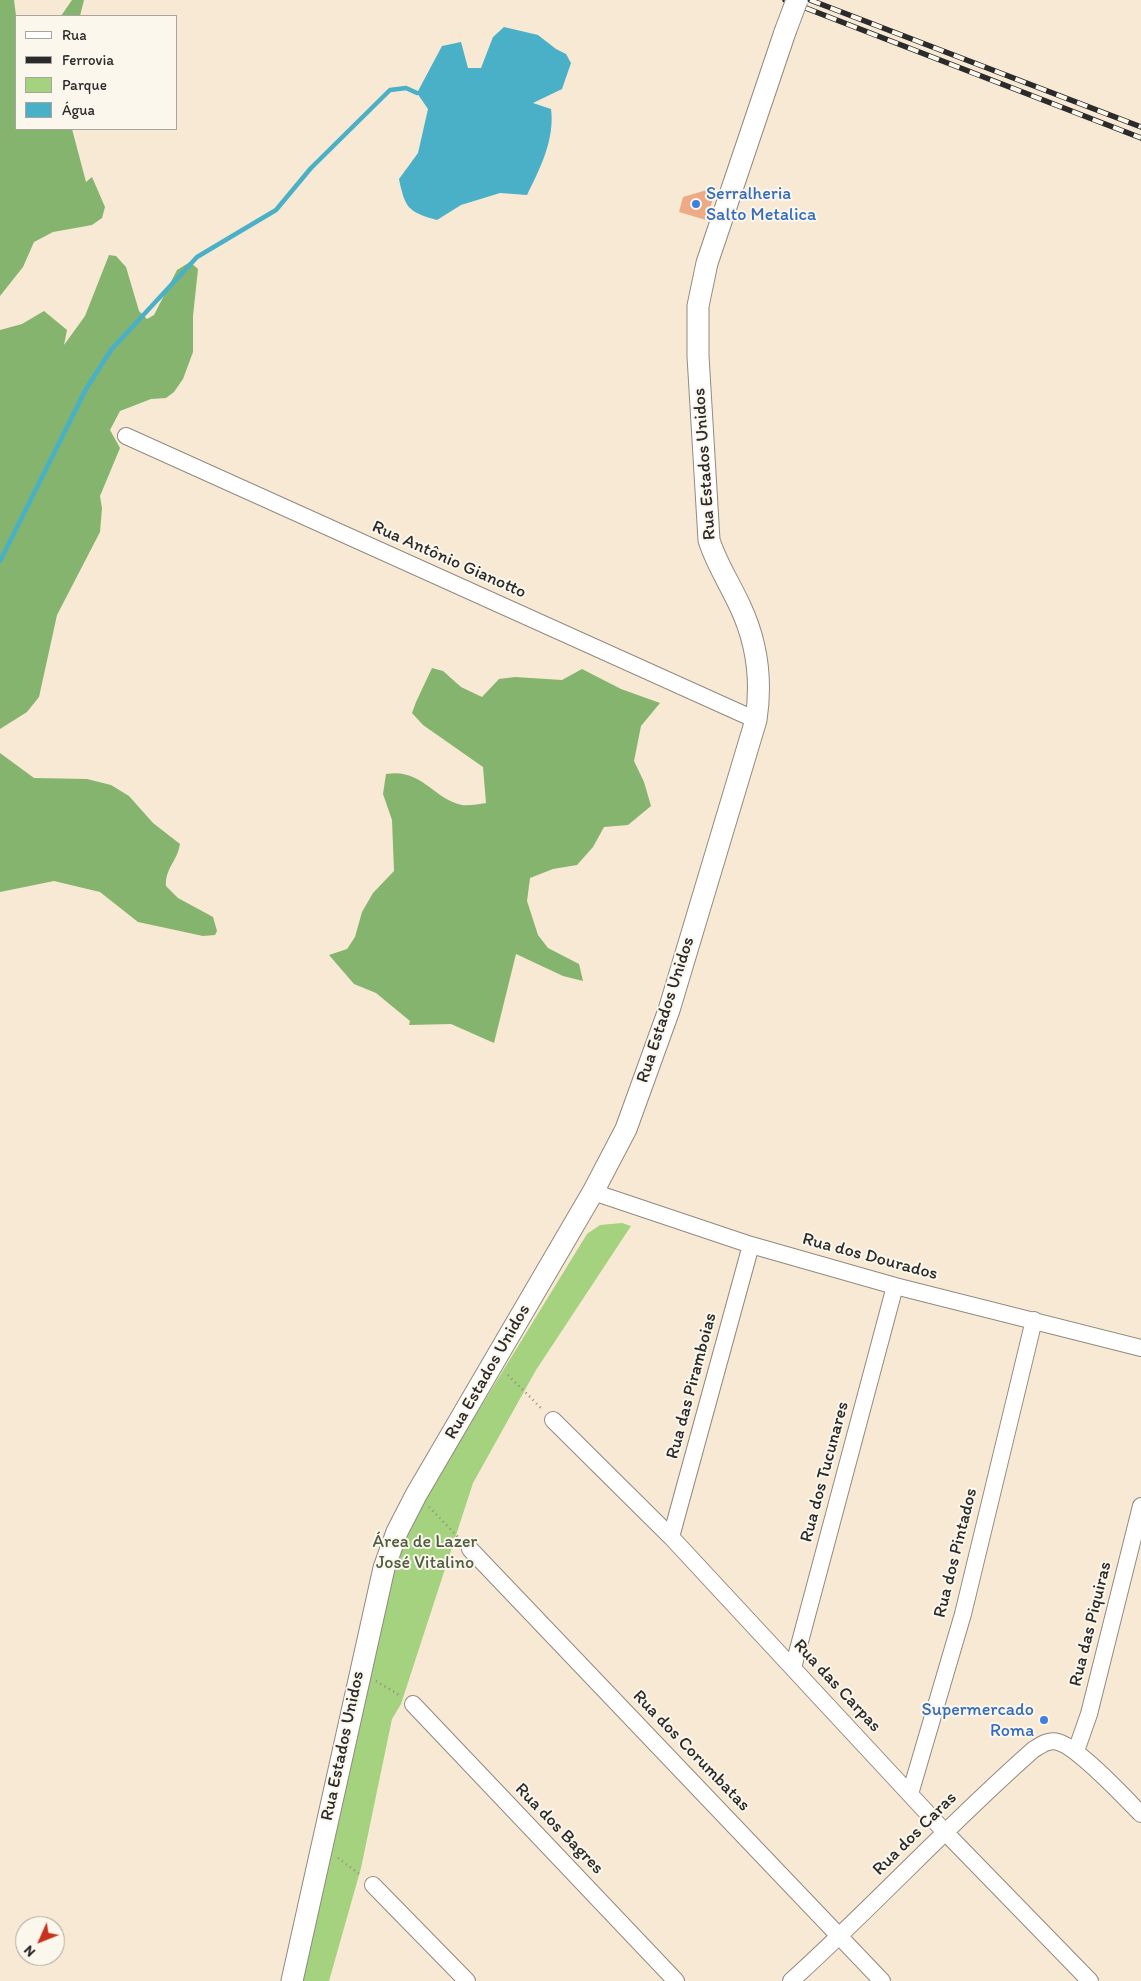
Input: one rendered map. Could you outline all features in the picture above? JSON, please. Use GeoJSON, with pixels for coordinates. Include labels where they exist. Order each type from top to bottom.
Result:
{"type":"FeatureCollection","features":[{"type":"Feature","properties":{"kind":"street","name":"Rua Estados Unidos"},"geometry":{"type":"LineString","coordinates":[[292,1981],[384,1568],[397,1532],[416,1495],[593,1192],[626,1129],[669,1010],[756,720],[760,685],[758,664],[753,644],[741,608],[714,555],[709,540],[698,356],[698,306],[707,263],[797,0]]}},
{"type":"Feature","properties":{"kind":"street","name":"Rua Antônio Gianotto"},"geometry":{"type":"LineString","coordinates":[[126,436],[756,720]]}},
{"type":"Feature","properties":{"kind":"street","name":"Rua dos Dourados"},"geometry":{"type":"LineString","coordinates":[[593,1192],[751,1245],[895,1286],[1141,1348]]}},
{"type":"Feature","properties":{"kind":"street","name":"Rua das Piramboias"},"geometry":{"type":"LineString","coordinates":[[671,1537],[751,1245]]}},
{"type":"Feature","properties":{"kind":"street","name":"Rua dos Tucunares"},"geometry":{"type":"LineString","coordinates":[[792,1668],[895,1286]]}},
{"type":"Feature","properties":{"kind":"street","name":"Rua dos Pintados"},"geometry":{"type":"LineString","coordinates":[[910,1794],[963,1614],[1034,1320]]}},
{"type":"Feature","properties":{"kind":"street","name":"Rua das Carpas"},"geometry":{"type":"LineString","coordinates":[[553,1420],[671,1537],[944,1831],[1090,1981]]}},
{"type":"Feature","properties":{"kind":"street","name":"Rua das Piquiras"},"geometry":{"type":"LineString","coordinates":[[1076,1751],[1089,1714],[1141,1506]]}},
{"type":"Feature","properties":{"kind":"street","name":"Rua dos Corumbatas"},"geometry":{"type":"LineString","coordinates":[[470,1549],[882,1981]]}},
{"type":"Feature","properties":{"kind":"street","name":"Rua dos Bagres"},"geometry":{"type":"LineString","coordinates":[[413,1704],[676,1981]]}},
{"type":"Feature","properties":{"kind":"street","name":"Rua dos Caras"},"geometry":{"type":"LineString","coordinates":[[791,1981],[840,1937],[944,1831],[1033,1750],[1048,1741],[1059,1742],[1076,1751]]}},
{"type":"Feature","properties":{"kind":"street"},"geometry":{"type":"LineString","coordinates":[[1076,1751],[1141,1814]]}},
{"type":"Feature","properties":{"kind":"street"},"geometry":{"type":"LineString","coordinates":[[373,1885],[467,1981]]}},
{"type":"Feature","properties":{"kind":"street"},"geometry":{"type":"LineString","coordinates":[[302,1937],[306,1981]]}},
{"type":"Feature","properties":{"kind":"path"},"geometry":{"type":"LineString","coordinates":[[494,1361],[553,1420]]}},
{"type":"Feature","properties":{"kind":"path"},"geometry":{"type":"LineString","coordinates":[[416,1495],[470,1549]]}},
{"type":"Feature","properties":{"kind":"path"},"geometry":{"type":"LineString","coordinates":[[360,1671],[413,1704]]}},
{"type":"Feature","properties":{"kind":"path"},"geometry":{"type":"LineString","coordinates":[[321,1845],[373,1885]]}},
{"type":"Feature","properties":{"kind":"green space"},"geometry":{"type":"Polygon","coordinates":[[[0,0],[14,0],[16,15],[15,130],[72,130],[86,182],[92,177],[105,207],[102,218],[92,225],[53,232],[34,242],[23,267],[0,296],[0,0]]]}},
{"type":"Feature","properties":{"kind":"green space"},"geometry":{"type":"Polygon","coordinates":[[[72,0],[84,0],[80,15],[62,15],[72,0]]]}},
{"type":"Feature","properties":{"kind":"green space"},"geometry":{"type":"Polygon","coordinates":[[[109,255],[116,256],[126,267],[139,311],[147,319],[154,315],[177,270],[190,262],[198,269],[193,316],[193,352],[183,379],[174,392],[166,398],[151,399],[120,411],[110,430],[120,448],[100,496],[102,508],[100,532],[57,615],[39,697],[27,712],[0,729],[0,330],[22,324],[44,311],[67,330],[64,345],[85,316],[109,255]]]}},
{"type":"Feature","properties":{"kind":"green space"},"geometry":{"type":"Polygon","coordinates":[[[432,668],[443,671],[461,687],[482,697],[499,679],[515,677],[562,680],[582,669],[621,689],[660,703],[641,726],[634,761],[644,782],[651,806],[628,825],[604,827],[593,847],[577,865],[553,869],[530,878],[527,901],[538,935],[548,948],[579,964],[583,981],[563,976],[516,954],[494,1043],[451,1024],[409,1025],[410,1021],[376,993],[354,984],[329,955],[347,949],[355,937],[362,912],[373,893],[394,871],[392,820],[383,794],[386,774],[398,773],[409,775],[443,797],[462,805],[486,803],[483,767],[423,725],[412,713],[432,668]]]}},
{"type":"Feature","properties":{"kind":"green space"},"geometry":{"type":"Polygon","coordinates":[[[0,753],[34,778],[87,779],[111,785],[129,796],[153,823],[180,844],[167,874],[166,886],[178,898],[213,917],[217,931],[215,935],[203,936],[138,922],[100,892],[54,881],[0,892],[0,753]]]}},
{"type":"Feature","properties":{"kind":"green space","name":"Área de Lazer José Vitalino"},"geometry":{"type":"Polygon","coordinates":[[[622,1223],[631,1226],[536,1370],[473,1483],[401,1704],[392,1719],[361,1868],[329,1981],[296,1981],[368,1652],[403,1541],[424,1499],[587,1234],[600,1225],[622,1223]]]}},
{"type":"Feature","properties":{"kind":"water"},"geometry":{"type":"Polygon","coordinates":[[[504,27],[538,35],[566,54],[571,63],[562,89],[533,103],[551,109],[552,120],[549,143],[537,175],[527,195],[500,193],[461,205],[437,220],[420,214],[406,203],[399,179],[418,153],[428,109],[417,93],[442,46],[461,42],[468,68],[481,68],[493,37],[504,27]]]}},
{"type":"Feature","properties":{"kind":"building","name":"Serralheria Salto Metalica"},"geometry":{"type":"Polygon","coordinates":[[[717,187],[706,220],[679,212],[683,197],[717,187]]]}},
{"type":"Feature","properties":{"kind":"waterway"},"geometry":{"type":"LineString","coordinates":[[0,561],[86,389],[111,350],[197,257],[276,210],[311,168],[390,90],[406,88],[417,93]]}},
{"type":"Feature","properties":{"kind":"railway"},"geometry":{"type":"LineString","coordinates":[[785,0],[1141,138]]}},
{"type":"Feature","properties":{"kind":"railway"},"geometry":{"type":"LineString","coordinates":[[810,0],[1141,127]]}},
{"type":"Feature","properties":{"kind":"place","name":"Serralheria Salto Metalica"},"geometry":{"type":"Point","coordinates":[696,204]}},
{"type":"Feature","properties":{"kind":"place","name":"Supermercado Roma"},"geometry":{"type":"Point","coordinates":[1044,1720]}}]}
